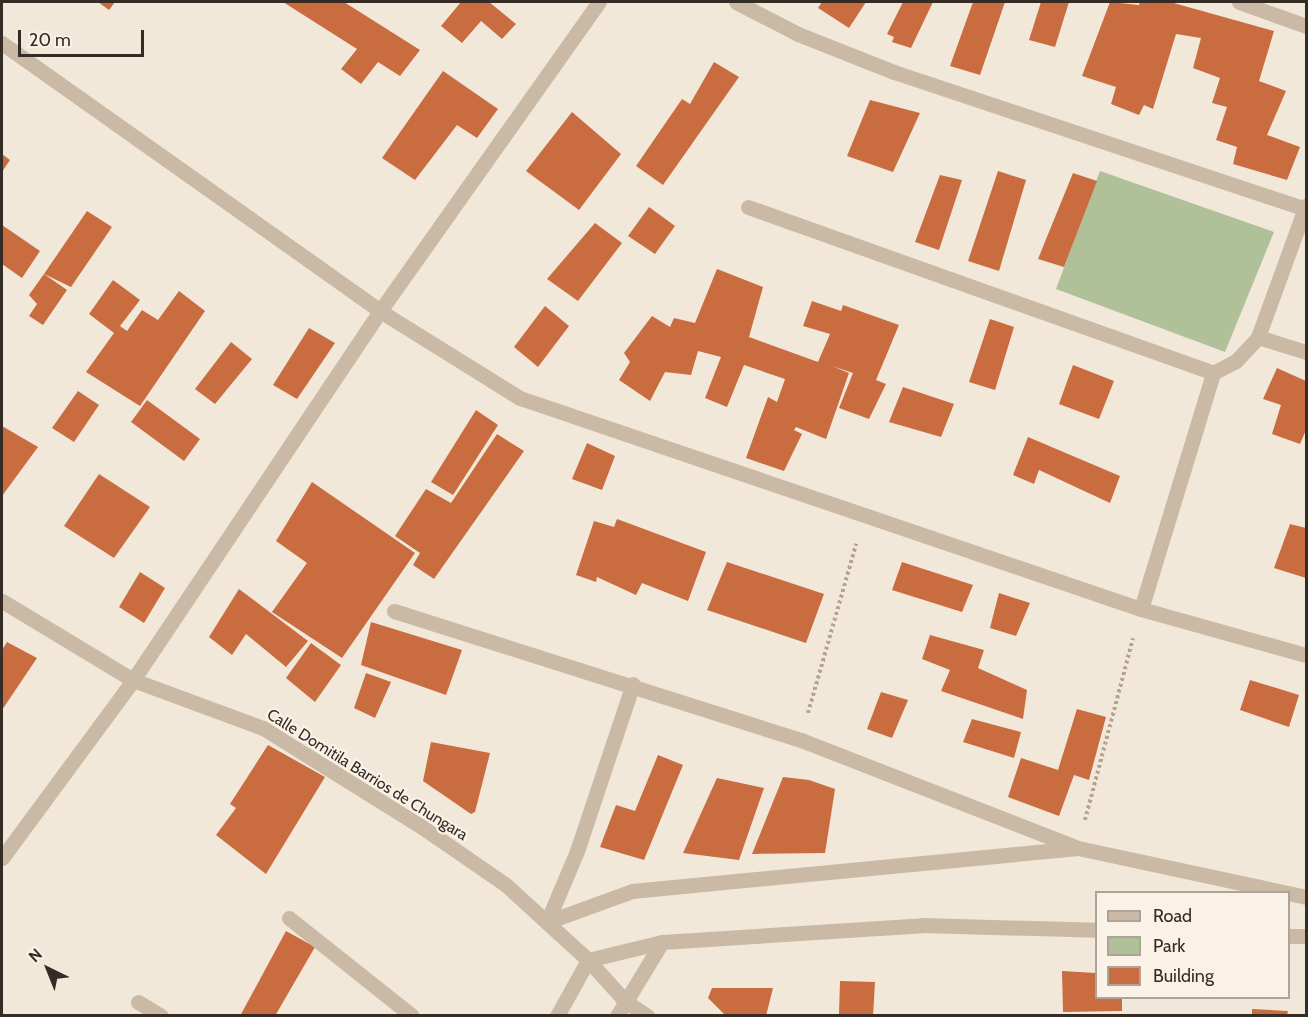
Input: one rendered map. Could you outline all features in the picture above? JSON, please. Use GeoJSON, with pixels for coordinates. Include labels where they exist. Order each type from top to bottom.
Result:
{"type":"FeatureCollection","features":[{"type":"Feature","properties":{"kind":"street"},"geometry":{"type":"LineString","coordinates":[[2,858],[133,680],[380,311],[599,2]]}},
{"type":"Feature","properties":{"kind":"street"},"geometry":{"type":"LineString","coordinates":[[736,2],[798,34],[894,72],[1306,207],[1258,337],[1236,361],[1213,373],[1141,609]]}},
{"type":"Feature","properties":{"kind":"street"},"geometry":{"type":"LineString","coordinates":[[1239,2],[1306,26]]}},
{"type":"Feature","properties":{"kind":"street"},"geometry":{"type":"LineString","coordinates":[[2,43],[380,311],[520,398],[1141,609],[1306,655]]}},
{"type":"Feature","properties":{"kind":"street"},"geometry":{"type":"LineString","coordinates":[[748,207],[1213,373]]}},
{"type":"Feature","properties":{"kind":"street"},"geometry":{"type":"LineString","coordinates":[[1258,337],[1306,352]]}},
{"type":"Feature","properties":{"kind":"street","name":"Calle Domitila Barrios de Chungara"},"geometry":{"type":"LineString","coordinates":[[2,601],[133,680],[263,728],[422,827],[506,885],[588,960],[626,1001],[647,1016]]}},
{"type":"Feature","properties":{"kind":"street"},"geometry":{"type":"LineString","coordinates":[[394,611],[633,684],[801,740],[1078,848],[1278,891]]}},
{"type":"Feature","properties":{"kind":"street"},"geometry":{"type":"LineString","coordinates":[[547,922],[577,851],[633,684]]}},
{"type":"Feature","properties":{"kind":"street"},"geometry":{"type":"LineString","coordinates":[[547,922],[632,891],[1078,848]]}},
{"type":"Feature","properties":{"kind":"street"},"geometry":{"type":"LineString","coordinates":[[1290,894],[1306,897]]}},
{"type":"Feature","properties":{"kind":"street"},"geometry":{"type":"LineString","coordinates":[[290,918],[412,1016]]}},
{"type":"Feature","properties":{"kind":"street"},"geometry":{"type":"LineString","coordinates":[[557,1016],[588,960],[662,942],[922,925],[1095,930]]}},
{"type":"Feature","properties":{"kind":"street"},"geometry":{"type":"LineString","coordinates":[[1290,936],[1306,936]]}},
{"type":"Feature","properties":{"kind":"street"},"geometry":{"type":"LineString","coordinates":[[617,1016],[662,942]]}},
{"type":"Feature","properties":{"kind":"street"},"geometry":{"type":"LineString","coordinates":[[138,1002],[160,1016]]}},
{"type":"Feature","properties":{"kind":"path"},"geometry":{"type":"LineString","coordinates":[[801,740],[864,514]]}},
{"type":"Feature","properties":{"kind":"path"},"geometry":{"type":"LineString","coordinates":[[1078,848],[1141,609]]}},
{"type":"Feature","properties":{"kind":"green space"},"geometry":{"type":"Polygon","coordinates":[[[1100,171],[1274,232],[1225,352],[1056,289],[1100,171]]]}},
{"type":"Feature","properties":{"kind":"building"},"geometry":{"type":"Polygon","coordinates":[[[98,2],[115,2],[109,10],[98,2]]]}},
{"type":"Feature","properties":{"kind":"building"},"geometry":{"type":"Polygon","coordinates":[[[283,2],[344,2],[420,50],[400,76],[378,62],[361,84],[341,69],[357,49],[283,2]]]}},
{"type":"Feature","properties":{"kind":"building"},"geometry":{"type":"Polygon","coordinates":[[[461,2],[489,2],[516,24],[502,39],[481,21],[462,43],[441,26],[461,2]]]}},
{"type":"Feature","properties":{"kind":"building"},"geometry":{"type":"Polygon","coordinates":[[[822,2],[866,2],[849,28],[818,8],[822,2]]]}},
{"type":"Feature","properties":{"kind":"building"},"geometry":{"type":"Polygon","coordinates":[[[903,2],[933,2],[911,48],[892,42],[894,37],[887,34],[903,2]]]}},
{"type":"Feature","properties":{"kind":"building"},"geometry":{"type":"Polygon","coordinates":[[[973,2],[1005,2],[980,75],[950,66],[973,2]]]}},
{"type":"Feature","properties":{"kind":"building"},"geometry":{"type":"Polygon","coordinates":[[[1041,2],[1069,2],[1055,47],[1029,40],[1041,2]]]}},
{"type":"Feature","properties":{"kind":"building"},"geometry":{"type":"Polygon","coordinates":[[[1110,2],[1139,5],[1140,2],[1170,2],[1274,31],[1259,81],[1286,91],[1267,135],[1300,147],[1287,180],[1233,164],[1237,147],[1216,140],[1227,107],[1212,103],[1220,78],[1193,68],[1201,38],[1176,34],[1153,109],[1144,105],[1139,115],[1111,104],[1116,87],[1082,76],[1110,2]]]}},
{"type":"Feature","properties":{"kind":"building"},"geometry":{"type":"Polygon","coordinates":[[[714,62],[739,77],[663,185],[636,166],[682,99],[690,104],[714,62]]]}},
{"type":"Feature","properties":{"kind":"building"},"geometry":{"type":"Polygon","coordinates":[[[443,71],[498,109],[477,138],[457,125],[415,180],[382,158],[443,71]]]}},
{"type":"Feature","properties":{"kind":"building"},"geometry":{"type":"Polygon","coordinates":[[[870,100],[920,113],[893,172],[847,156],[870,100]]]}},
{"type":"Feature","properties":{"kind":"building"},"geometry":{"type":"Polygon","coordinates":[[[572,112],[621,154],[579,210],[526,171],[572,112]]]}},
{"type":"Feature","properties":{"kind":"building"},"geometry":{"type":"Polygon","coordinates":[[[2,154],[10,160],[2,172],[2,154]]]}},
{"type":"Feature","properties":{"kind":"building"},"geometry":{"type":"Polygon","coordinates":[[[998,171],[1026,180],[999,271],[968,261],[998,171]]]}},
{"type":"Feature","properties":{"kind":"building"},"geometry":{"type":"Polygon","coordinates":[[[1073,173],[1097,181],[1064,267],[1038,259],[1073,173]]]}},
{"type":"Feature","properties":{"kind":"building"},"geometry":{"type":"Polygon","coordinates":[[[940,175],[962,180],[939,250],[915,242],[940,175]]]}},
{"type":"Feature","properties":{"kind":"building"},"geometry":{"type":"Polygon","coordinates":[[[649,207],[675,226],[655,254],[628,236],[649,207]]]}},
{"type":"Feature","properties":{"kind":"building"},"geometry":{"type":"Polygon","coordinates":[[[87,211],[112,227],[71,287],[44,274],[87,211]]]}},
{"type":"Feature","properties":{"kind":"building"},"geometry":{"type":"Polygon","coordinates":[[[595,223],[622,243],[578,301],[547,279],[595,223]]]}},
{"type":"Feature","properties":{"kind":"building"},"geometry":{"type":"Polygon","coordinates":[[[2,225],[40,251],[22,278],[2,264],[2,225]]]}},
{"type":"Feature","properties":{"kind":"building"},"geometry":{"type":"Polygon","coordinates":[[[717,269],[763,287],[749,337],[818,362],[830,334],[803,326],[812,301],[841,311],[843,305],[899,325],[876,380],[886,384],[869,419],[839,408],[853,373],[832,366],[849,373],[826,439],[796,427],[794,430],[802,434],[784,471],[746,458],[768,397],[777,402],[785,379],[744,365],[727,407],[705,398],[721,357],[698,351],[691,375],[665,372],[650,401],[619,380],[630,362],[624,353],[652,316],[670,327],[674,318],[695,323],[717,269]]]}},
{"type":"Feature","properties":{"kind":"building"},"geometry":{"type":"Polygon","coordinates":[[[44,274],[67,290],[43,325],[29,316],[37,304],[29,295],[44,274]]]}},
{"type":"Feature","properties":{"kind":"building"},"geometry":{"type":"Polygon","coordinates":[[[113,280],[140,300],[120,326],[127,331],[142,310],[158,320],[179,291],[205,311],[140,406],[86,372],[114,333],[89,314],[113,280]]]}},
{"type":"Feature","properties":{"kind":"building"},"geometry":{"type":"Polygon","coordinates":[[[545,306],[569,326],[538,367],[514,347],[545,306]]]}},
{"type":"Feature","properties":{"kind":"building"},"geometry":{"type":"Polygon","coordinates":[[[990,319],[1014,327],[995,390],[969,382],[990,319]]]}},
{"type":"Feature","properties":{"kind":"building"},"geometry":{"type":"Polygon","coordinates":[[[309,328],[335,343],[297,399],[273,385],[309,328]]]}},
{"type":"Feature","properties":{"kind":"building"},"geometry":{"type":"Polygon","coordinates":[[[231,342],[252,359],[215,404],[195,389],[231,342]]]}},
{"type":"Feature","properties":{"kind":"building"},"geometry":{"type":"Polygon","coordinates":[[[1073,365],[1114,381],[1099,419],[1059,404],[1073,365]]]}},
{"type":"Feature","properties":{"kind":"building"},"geometry":{"type":"Polygon","coordinates":[[[1277,368],[1306,381],[1306,430],[1300,444],[1272,434],[1281,405],[1263,399],[1277,368]]]}},
{"type":"Feature","properties":{"kind":"building"},"geometry":{"type":"Polygon","coordinates":[[[903,387],[954,404],[941,437],[889,422],[903,387]]]}},
{"type":"Feature","properties":{"kind":"building"},"geometry":{"type":"Polygon","coordinates":[[[78,391],[99,405],[74,442],[52,428],[78,391]]]}},
{"type":"Feature","properties":{"kind":"building"},"geometry":{"type":"Polygon","coordinates":[[[147,400],[200,439],[184,461],[131,422],[147,400]]]}},
{"type":"Feature","properties":{"kind":"building"},"geometry":{"type":"Polygon","coordinates":[[[476,410],[498,425],[453,495],[431,482],[476,410]]]}},
{"type":"Feature","properties":{"kind":"building"},"geometry":{"type":"Polygon","coordinates":[[[2,426],[38,447],[2,496],[2,426]]]}},
{"type":"Feature","properties":{"kind":"building"},"geometry":{"type":"Polygon","coordinates":[[[497,434],[524,451],[434,579],[413,565],[420,553],[395,536],[426,489],[451,503],[497,434]]]}},
{"type":"Feature","properties":{"kind":"building"},"geometry":{"type":"Polygon","coordinates":[[[1028,437],[1120,476],[1110,503],[1039,470],[1034,484],[1013,475],[1028,437]]]}},
{"type":"Feature","properties":{"kind":"building"},"geometry":{"type":"Polygon","coordinates":[[[587,443],[615,456],[602,490],[572,479],[587,443]]]}},
{"type":"Feature","properties":{"kind":"building"},"geometry":{"type":"Polygon","coordinates":[[[99,474],[150,507],[114,558],[64,526],[99,474]]]}},
{"type":"Feature","properties":{"kind":"building"},"geometry":{"type":"Polygon","coordinates":[[[312,482],[415,553],[342,658],[272,612],[307,563],[276,541],[312,482]]]}},
{"type":"Feature","properties":{"kind":"building"},"geometry":{"type":"Polygon","coordinates":[[[617,519],[706,552],[688,601],[642,583],[636,595],[597,577],[596,582],[576,575],[594,521],[614,527],[617,519]]]}},
{"type":"Feature","properties":{"kind":"building"},"geometry":{"type":"Polygon","coordinates":[[[1290,524],[1306,528],[1306,578],[1274,568],[1290,524]]]}},
{"type":"Feature","properties":{"kind":"building"},"geometry":{"type":"Polygon","coordinates":[[[727,562],[824,594],[806,643],[707,610],[727,562]]]}},
{"type":"Feature","properties":{"kind":"building"},"geometry":{"type":"Polygon","coordinates":[[[902,562],[973,585],[962,612],[892,590],[902,562]]]}},
{"type":"Feature","properties":{"kind":"building"},"geometry":{"type":"Polygon","coordinates":[[[140,572],[165,588],[144,623],[119,607],[140,572]]]}},
{"type":"Feature","properties":{"kind":"building"},"geometry":{"type":"Polygon","coordinates":[[[239,589],[308,641],[286,667],[246,634],[232,655],[209,637],[239,589]]]}},
{"type":"Feature","properties":{"kind":"building"},"geometry":{"type":"Polygon","coordinates":[[[999,593],[1030,603],[1016,636],[990,628],[999,593]]]}},
{"type":"Feature","properties":{"kind":"building"},"geometry":{"type":"Polygon","coordinates":[[[371,622],[462,650],[446,695],[361,665],[371,622]]]}},
{"type":"Feature","properties":{"kind":"building"},"geometry":{"type":"Polygon","coordinates":[[[930,635],[984,650],[978,668],[1027,690],[1023,719],[941,691],[950,670],[922,659],[930,635]]]}},
{"type":"Feature","properties":{"kind":"building"},"geometry":{"type":"Polygon","coordinates":[[[7,642],[37,658],[2,710],[2,650],[7,642]]]}},
{"type":"Feature","properties":{"kind":"building"},"geometry":{"type":"Polygon","coordinates":[[[311,643],[341,665],[315,702],[286,678],[311,643]]]}},
{"type":"Feature","properties":{"kind":"building"},"geometry":{"type":"Polygon","coordinates":[[[366,673],[391,682],[375,718],[354,708],[366,673]]]}},
{"type":"Feature","properties":{"kind":"building"},"geometry":{"type":"Polygon","coordinates":[[[1250,680],[1299,695],[1289,727],[1240,710],[1250,680]]]}},
{"type":"Feature","properties":{"kind":"building"},"geometry":{"type":"Polygon","coordinates":[[[881,692],[908,700],[892,738],[867,729],[881,692]]]}},
{"type":"Feature","properties":{"kind":"building"},"geometry":{"type":"Polygon","coordinates":[[[1077,709],[1106,717],[1089,780],[1074,775],[1059,816],[1008,797],[1021,758],[1058,770],[1077,709]]]}},
{"type":"Feature","properties":{"kind":"building"},"geometry":{"type":"Polygon","coordinates":[[[972,719],[1021,732],[1014,758],[963,742],[972,719]]]}},
{"type":"Feature","properties":{"kind":"building"},"geometry":{"type":"Polygon","coordinates":[[[431,742],[490,753],[475,812],[471,814],[423,781],[431,742]]]}},
{"type":"Feature","properties":{"kind":"building"},"geometry":{"type":"Polygon","coordinates":[[[268,745],[325,777],[266,874],[216,835],[236,808],[230,804],[268,745]]]}},
{"type":"Feature","properties":{"kind":"building"},"geometry":{"type":"Polygon","coordinates":[[[658,755],[683,765],[644,860],[600,847],[616,805],[635,811],[658,755]]]}},
{"type":"Feature","properties":{"kind":"building"},"geometry":{"type":"Polygon","coordinates":[[[783,777],[809,780],[835,789],[825,853],[752,854],[783,777]]]}},
{"type":"Feature","properties":{"kind":"building"},"geometry":{"type":"Polygon","coordinates":[[[717,778],[764,788],[739,860],[683,853],[717,778]]]}},
{"type":"Feature","properties":{"kind":"building"},"geometry":{"type":"Polygon","coordinates":[[[286,931],[315,947],[275,1016],[240,1016],[286,931]]]}},
{"type":"Feature","properties":{"kind":"building"},"geometry":{"type":"Polygon","coordinates":[[[1062,971],[1095,973],[1095,999],[1122,999],[1122,1011],[1063,1012],[1062,971]]]}},
{"type":"Feature","properties":{"kind":"building"},"geometry":{"type":"Polygon","coordinates":[[[840,981],[875,982],[873,1016],[839,1015],[840,981]]]}},
{"type":"Feature","properties":{"kind":"building"},"geometry":{"type":"Polygon","coordinates":[[[712,988],[773,988],[766,1016],[726,1016],[708,998],[712,988]]]}},
{"type":"Feature","properties":{"kind":"building"},"geometry":{"type":"Polygon","coordinates":[[[1252,1009],[1288,1011],[1287,1016],[1252,1016],[1252,1009]]]}}]}
